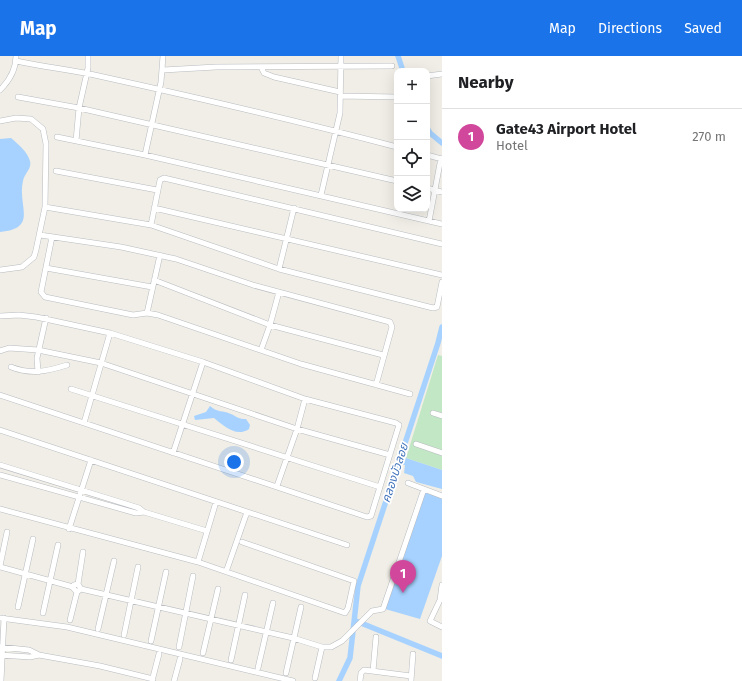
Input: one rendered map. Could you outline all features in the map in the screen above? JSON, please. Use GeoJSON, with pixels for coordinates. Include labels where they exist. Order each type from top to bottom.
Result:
{"type":"FeatureCollection","features":[{"type":"Feature","properties":{"kind":"street"},"geometry":{"type":"LineString","coordinates":[[76,141],[79,108],[87,73],[88,56]]}},
{"type":"Feature","properties":{"kind":"street"},"geometry":{"type":"LineString","coordinates":[[145,155],[163,70],[163,56]]}},
{"type":"Feature","properties":{"kind":"street"},"geometry":{"type":"LineString","coordinates":[[321,195],[340,113],[340,56]]}},
{"type":"Feature","properties":{"kind":"street"},"geometry":{"type":"LineString","coordinates":[[0,90],[8,82],[16,58],[159,89],[394,146]]}},
{"type":"Feature","properties":{"kind":"street"},"geometry":{"type":"LineString","coordinates":[[163,70],[261,67],[392,66]]}},
{"type":"Feature","properties":{"kind":"street"},"geometry":{"type":"LineString","coordinates":[[261,67],[264,73],[274,77],[340,94],[394,97]]}},
{"type":"Feature","properties":{"kind":"street"},"geometry":{"type":"LineString","coordinates":[[430,76],[442,74]]}},
{"type":"Feature","properties":{"kind":"street"},"geometry":{"type":"LineString","coordinates":[[18,97],[79,108],[394,180]]}},
{"type":"Feature","properties":{"kind":"street"},"geometry":{"type":"LineString","coordinates":[[0,121],[16,118],[31,118],[40,125],[44,132],[44,207],[40,235],[34,257],[22,267],[0,270]]}},
{"type":"Feature","properties":{"kind":"street"},"geometry":{"type":"LineString","coordinates":[[57,137],[145,155],[442,224]]}},
{"type":"Feature","properties":{"kind":"street"},"geometry":{"type":"LineString","coordinates":[[429,221],[441,158],[430,156]]}},
{"type":"Feature","properties":{"kind":"street"},"geometry":{"type":"LineString","coordinates":[[56,171],[157,190]]}},
{"type":"Feature","properties":{"kind":"street"},"geometry":{"type":"LineString","coordinates":[[151,224],[157,190],[160,180],[164,178],[442,244]]}},
{"type":"Feature","properties":{"kind":"street"},"geometry":{"type":"LineString","coordinates":[[430,189],[442,192]]}},
{"type":"Feature","properties":{"kind":"street"},"geometry":{"type":"LineString","coordinates":[[44,207],[151,224],[279,269],[433,308],[437,307],[442,282]]}},
{"type":"Feature","properties":{"kind":"street"},"geometry":{"type":"LineString","coordinates":[[154,208],[442,275]]}},
{"type":"Feature","properties":{"kind":"street"},"geometry":{"type":"LineString","coordinates":[[279,269],[294,208]]}},
{"type":"Feature","properties":{"kind":"street"},"geometry":{"type":"LineString","coordinates":[[40,235],[160,255],[193,263],[279,292],[390,322],[392,327],[383,355],[376,385]]}},
{"type":"Feature","properties":{"kind":"street"},"geometry":{"type":"LineString","coordinates":[[52,237],[41,292],[45,297],[133,315],[147,313],[301,364],[410,394]]}},
{"type":"Feature","properties":{"kind":"street"},"geometry":{"type":"LineString","coordinates":[[147,313],[160,255]]}},
{"type":"Feature","properties":{"kind":"street"},"geometry":{"type":"LineString","coordinates":[[46,268],[152,286]]}},
{"type":"Feature","properties":{"kind":"street"},"geometry":{"type":"LineString","coordinates":[[154,280],[270,325],[383,355]]}},
{"type":"Feature","properties":{"kind":"street"},"geometry":{"type":"LineString","coordinates":[[261,350],[279,292]]}},
{"type":"Feature","properties":{"kind":"street"},"geometry":{"type":"LineString","coordinates":[[0,316],[19,315],[46,318],[110,333],[203,362],[305,399],[398,424],[390,455],[370,517],[172,453],[0,395]]}},
{"type":"Feature","properties":{"kind":"street"},"geometry":{"type":"LineString","coordinates":[[38,372],[38,350],[46,318]]}},
{"type":"Feature","properties":{"kind":"street"},"geometry":{"type":"LineString","coordinates":[[84,423],[110,333]]}},
{"type":"Feature","properties":{"kind":"street"},"geometry":{"type":"LineString","coordinates":[[0,351],[9,348],[38,350],[101,363],[191,392],[297,429],[390,455]]}},
{"type":"Feature","properties":{"kind":"street"},"geometry":{"type":"LineString","coordinates":[[172,453],[191,392],[203,362]]}},
{"type":"Feature","properties":{"kind":"street"},"geometry":{"type":"LineString","coordinates":[[11,367],[38,372],[67,365]]}},
{"type":"Feature","properties":{"kind":"street"},"geometry":{"type":"LineString","coordinates":[[71,388],[380,487]]}},
{"type":"Feature","properties":{"kind":"street"},"geometry":{"type":"LineString","coordinates":[[277,486],[297,429],[305,399]]}},
{"type":"Feature","properties":{"kind":"street"},"geometry":{"type":"LineString","coordinates":[[433,413],[442,416]]}},
{"type":"Feature","properties":{"kind":"street"},"geometry":{"type":"LineString","coordinates":[[0,430],[348,545]]}},
{"type":"Feature","properties":{"kind":"street"},"geometry":{"type":"LineString","coordinates":[[416,444],[442,453]]}},
{"type":"Feature","properties":{"kind":"street"},"geometry":{"type":"LineString","coordinates":[[70,528],[91,460]]}},
{"type":"Feature","properties":{"kind":"street"},"geometry":{"type":"LineString","coordinates":[[0,465],[139,508],[144,512],[207,531]]}},
{"type":"Feature","properties":{"kind":"street"},"geometry":{"type":"LineString","coordinates":[[0,475],[136,513],[144,512]]}},
{"type":"Feature","properties":{"kind":"street"},"geometry":{"type":"LineString","coordinates":[[408,484],[442,496]]}},
{"type":"Feature","properties":{"kind":"street"},"geometry":{"type":"LineString","coordinates":[[7,532],[0,567],[77,588],[293,638],[328,648],[337,645],[350,635],[371,613],[383,609],[424,489]]}},
{"type":"Feature","properties":{"kind":"street"},"geometry":{"type":"LineString","coordinates":[[198,562],[216,502]]}},
{"type":"Feature","properties":{"kind":"street"},"geometry":{"type":"LineString","coordinates":[[0,509],[198,562],[345,612],[348,608],[354,581],[242,542]]}},
{"type":"Feature","properties":{"kind":"street"},"geometry":{"type":"LineString","coordinates":[[226,572],[247,512]]}},
{"type":"Feature","properties":{"kind":"street"},"geometry":{"type":"LineString","coordinates":[[18,606],[33,539]]}},
{"type":"Feature","properties":{"kind":"street"},"geometry":{"type":"LineString","coordinates":[[43,613],[58,545]]}},
{"type":"Feature","properties":{"kind":"street"},"geometry":{"type":"LineString","coordinates":[[70,620],[83,552]]}},
{"type":"Feature","properties":{"kind":"street"},"geometry":{"type":"LineString","coordinates":[[98,629],[114,561]]}},
{"type":"Feature","properties":{"kind":"street"},"geometry":{"type":"LineString","coordinates":[[124,635],[138,567]]}},
{"type":"Feature","properties":{"kind":"street"},"geometry":{"type":"LineString","coordinates":[[151,641],[166,572]]}},
{"type":"Feature","properties":{"kind":"street"},"geometry":{"type":"LineString","coordinates":[[179,647],[193,576]]}},
{"type":"Feature","properties":{"kind":"street"},"geometry":{"type":"LineString","coordinates":[[442,585],[440,600],[430,620],[442,627]]}},
{"type":"Feature","properties":{"kind":"street"},"geometry":{"type":"LineString","coordinates":[[203,653],[218,589]]}},
{"type":"Feature","properties":{"kind":"street"},"geometry":{"type":"LineString","coordinates":[[231,660],[245,595]]}},
{"type":"Feature","properties":{"kind":"street"},"geometry":{"type":"LineString","coordinates":[[258,668],[273,603]]}},
{"type":"Feature","properties":{"kind":"street"},"geometry":{"type":"LineString","coordinates":[[286,673],[301,607]]}},
{"type":"Feature","properties":{"kind":"street"},"geometry":{"type":"LineString","coordinates":[[1,681],[2,618],[67,627],[293,681]]}},
{"type":"Feature","properties":{"kind":"street"},"geometry":{"type":"LineString","coordinates":[[372,671],[376,637]]}},
{"type":"Feature","properties":{"kind":"street"},"geometry":{"type":"LineString","coordinates":[[1,647],[29,650],[39,655],[100,666],[153,680],[159,654]]}},
{"type":"Feature","properties":{"kind":"street"},"geometry":{"type":"LineString","coordinates":[[315,678],[322,647]]}},
{"type":"Feature","properties":{"kind":"street"},"geometry":{"type":"LineString","coordinates":[[360,681],[362,670],[411,678],[414,654]]}},
{"type":"Feature","properties":{"kind":"street"},"geometry":{"type":"LineString","coordinates":[[1,655],[39,655]]}},
{"type":"Feature","properties":{"kind":"street"},"geometry":{"type":"LineString","coordinates":[[174,681],[180,659]]}},
{"type":"Feature","properties":{"kind":"green space"},"geometry":{"type":"Polygon","coordinates":[[[438,355],[442,356],[442,470],[406,458],[438,355]]]}},
{"type":"Feature","properties":{"kind":"water"},"geometry":{"type":"Polygon","coordinates":[[[11,138],[25,151],[29,157],[30,164],[23,181],[23,221],[19,226],[12,230],[0,232],[0,139],[11,138]]]}},
{"type":"Feature","properties":{"kind":"water"},"geometry":{"type":"Polygon","coordinates":[[[210,406],[218,411],[246,419],[250,425],[249,429],[239,432],[230,430],[214,418],[195,420],[194,416],[206,412],[210,406]]]}},
{"type":"Feature","properties":{"kind":"water"},"geometry":{"type":"Polygon","coordinates":[[[406,458],[442,470],[442,489],[416,482],[413,476],[404,473],[405,465],[402,465],[406,458]]]}},
{"type":"Feature","properties":{"kind":"water"},"geometry":{"type":"Polygon","coordinates":[[[424,492],[442,498],[442,556],[420,619],[385,609],[424,492]]]}},
{"type":"Feature","properties":{"kind":"waterway","name":"คลองบัวลอย"},"geometry":{"type":"LineString","coordinates":[[398,56],[402,68]]}},
{"type":"Feature","properties":{"kind":"waterway","name":"คลองบัวลอย"},"geometry":{"type":"LineString","coordinates":[[430,133],[442,143]]}},
{"type":"Feature","properties":{"kind":"waterway","name":"คลองบัวลอย"},"geometry":{"type":"LineString","coordinates":[[339,681],[350,658],[358,586],[442,327]]}},
{"type":"Feature","properties":{"kind":"waterway"},"geometry":{"type":"LineString","coordinates":[[356,621],[442,656]]}},
{"type":"Feature","properties":{"kind":"place","name":"Gate43 Airport Hotel"},"geometry":{"type":"Point","coordinates":[403,593]}}]}
